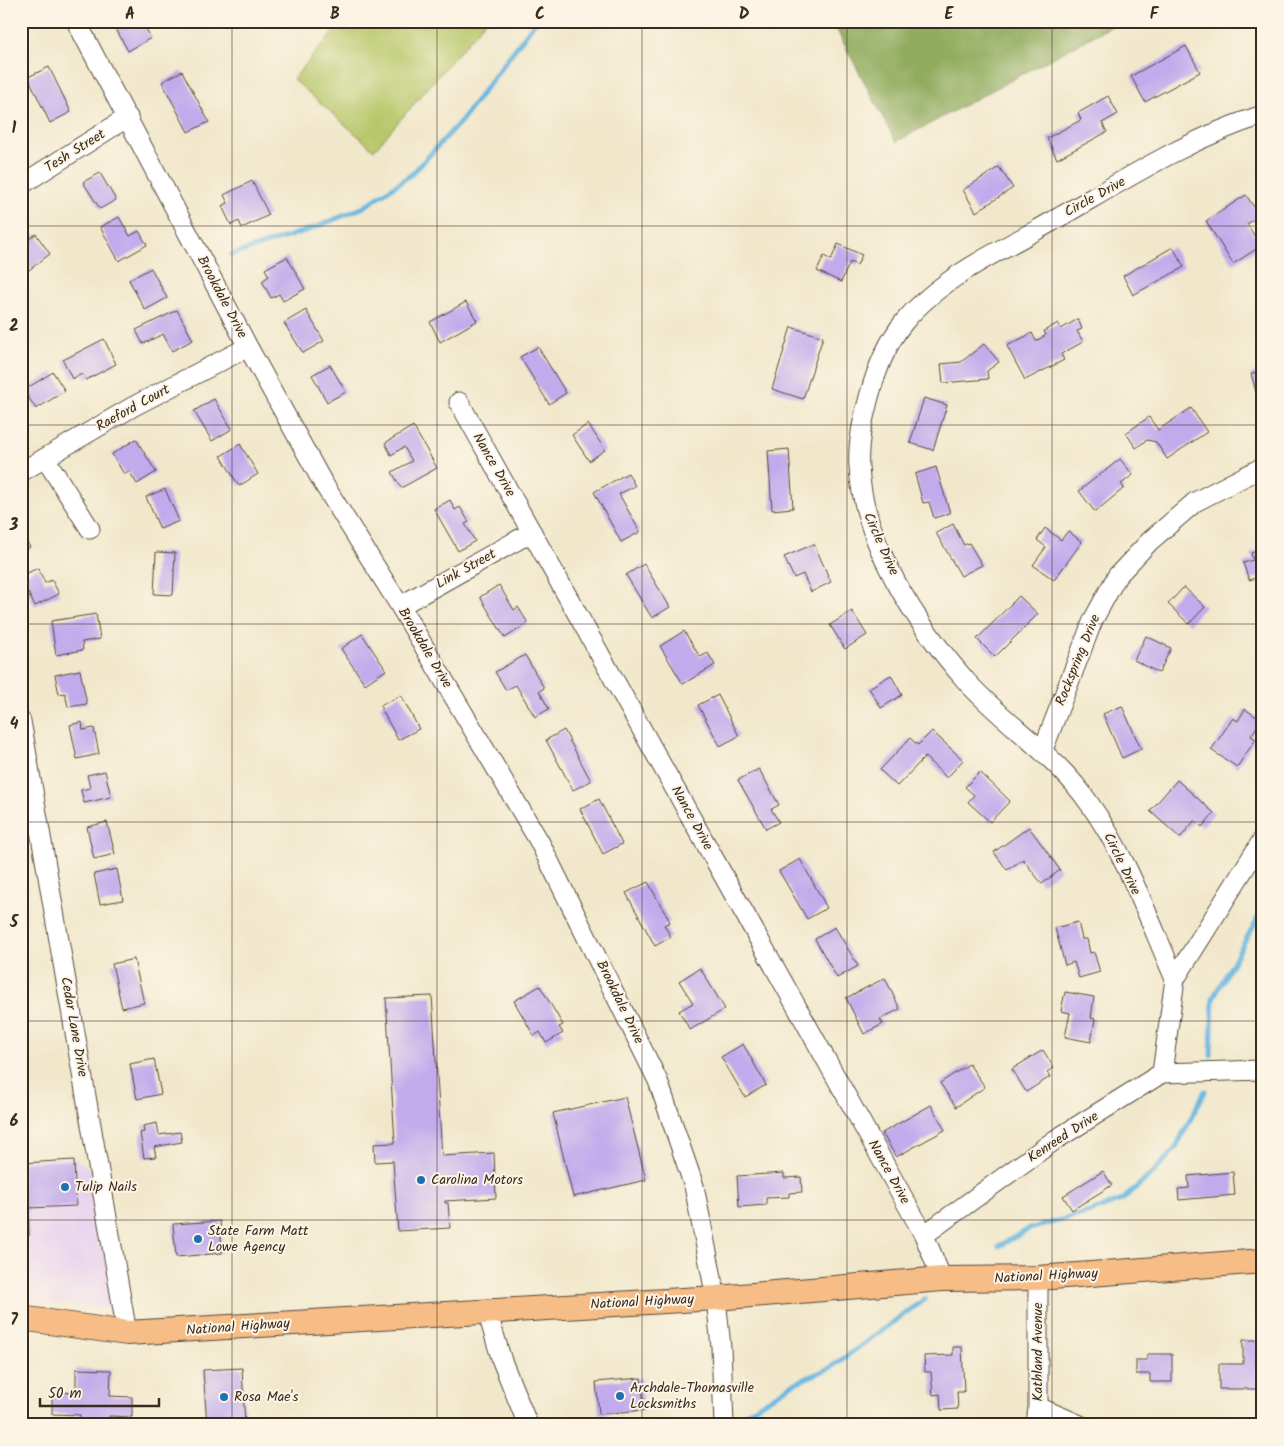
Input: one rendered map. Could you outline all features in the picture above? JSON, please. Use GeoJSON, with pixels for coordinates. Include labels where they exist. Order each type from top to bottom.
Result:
{"type":"FeatureCollection","features":[{"type":"Feature","properties":{"kind":"main road","name":"National Highway"},"geometry":{"type":"LineString","coordinates":[[21,1318],[127,1333],[716,1298],[942,1279],[1038,1278],[1263,1261]]}},
{"type":"Feature","properties":{"kind":"street","name":"Brookdale Drive"},"geometry":{"type":"LineString","coordinates":[[76,21],[248,348],[323,484],[400,606],[540,841],[658,1081],[694,1186],[716,1298],[722,1356],[724,1425]]}},
{"type":"Feature","properties":{"kind":"street","name":"Circle Drive"},"geometry":{"type":"LineString","coordinates":[[1175,979],[1120,853],[1090,804],[1043,750],[968,683],[917,615],[877,543],[867,519],[858,466],[862,427],[878,366],[904,322],[922,303],[955,278],[1020,239],[1169,156],[1218,132],[1263,115]]}},
{"type":"Feature","properties":{"kind":"street","name":"Tesh Street"},"geometry":{"type":"LineString","coordinates":[[21,185],[128,117]]}},
{"type":"Feature","properties":{"kind":"street","name":"Raeford Court"},"geometry":{"type":"LineString","coordinates":[[21,472],[134,406],[248,348]]}},
{"type":"Feature","properties":{"kind":"street","name":"Nance Drive"},"geometry":{"type":"LineString","coordinates":[[458,402],[924,1235]]}},
{"type":"Feature","properties":{"kind":"street"},"geometry":{"type":"LineString","coordinates":[[45,458],[90,529]]}},
{"type":"Feature","properties":{"kind":"street","name":"Rockspring Drive"},"geometry":{"type":"LineString","coordinates":[[1043,750],[1092,620],[1117,576],[1150,541],[1195,502],[1263,467]]}},
{"type":"Feature","properties":{"kind":"street","name":"Link Street"},"geometry":{"type":"LineString","coordinates":[[400,606],[532,532]]}},
{"type":"Feature","properties":{"kind":"street","name":"Cedar Lane Drive"},"geometry":{"type":"LineString","coordinates":[[21,721],[127,1333]]}},
{"type":"Feature","properties":{"kind":"street"},"geometry":{"type":"LineString","coordinates":[[1263,839],[1175,979],[1162,1073],[1263,1070]]}},
{"type":"Feature","properties":{"kind":"street","name":"Kenreed Drive"},"geometry":{"type":"LineString","coordinates":[[924,1235],[1055,1140],[1162,1073]]}},
{"type":"Feature","properties":{"kind":"street"},"geometry":{"type":"LineString","coordinates":[[924,1235],[942,1279]]}},
{"type":"Feature","properties":{"kind":"street","name":"Kathland Avenue"},"geometry":{"type":"LineString","coordinates":[[1037,1416],[1038,1278]]}},
{"type":"Feature","properties":{"kind":"street"},"geometry":{"type":"LineString","coordinates":[[487,1311],[502,1361],[528,1425]]}},
{"type":"Feature","properties":{"kind":"street"},"geometry":{"type":"LineString","coordinates":[[1037,1416],[1080,1425]]}},
{"type":"Feature","properties":{"kind":"shaded area"},"geometry":{"type":"Polygon","coordinates":[[[75,1158],[93,1172],[115,1308],[21,1302],[21,1159],[75,1158]]]}},
{"type":"Feature","properties":{"kind":"green space"},"geometry":{"type":"Polygon","coordinates":[[[343,21],[486,21],[374,150],[293,79],[343,21]]]}},
{"type":"Feature","properties":{"kind":"green space"},"geometry":{"type":"Polygon","coordinates":[[[832,21],[1121,21],[896,142],[832,21]]]}},
{"type":"Feature","properties":{"kind":"building"},"geometry":{"type":"Polygon","coordinates":[[[121,21],[142,21],[151,38],[128,51],[114,25],[121,21]]]}},
{"type":"Feature","properties":{"kind":"building"},"geometry":{"type":"Polygon","coordinates":[[[1186,46],[1200,72],[1145,102],[1131,76],[1186,46]]]}},
{"type":"Feature","properties":{"kind":"building"},"geometry":{"type":"Polygon","coordinates":[[[49,67],[71,112],[50,123],[28,77],[49,67]]]}},
{"type":"Feature","properties":{"kind":"building"},"geometry":{"type":"Polygon","coordinates":[[[182,71],[209,122],[188,132],[162,82],[182,71]]]}},
{"type":"Feature","properties":{"kind":"building"},"geometry":{"type":"Polygon","coordinates":[[[1108,96],[1118,114],[1102,123],[1107,132],[1057,159],[1047,138],[1081,120],[1078,113],[1108,96]]]}},
{"type":"Feature","properties":{"kind":"building"},"geometry":{"type":"Polygon","coordinates":[[[999,167],[1013,188],[976,212],[963,190],[999,167]]]}},
{"type":"Feature","properties":{"kind":"building"},"geometry":{"type":"Polygon","coordinates":[[[100,173],[116,200],[100,209],[83,182],[100,173]]]}},
{"type":"Feature","properties":{"kind":"building"},"geometry":{"type":"Polygon","coordinates":[[[252,181],[269,215],[242,228],[239,221],[231,225],[222,206],[228,203],[224,195],[252,181]]]}},
{"type":"Feature","properties":{"kind":"building"},"geometry":{"type":"Polygon","coordinates":[[[1246,195],[1260,216],[1247,224],[1261,246],[1233,264],[1206,221],[1246,195]]]}},
{"type":"Feature","properties":{"kind":"building"},"geometry":{"type":"Polygon","coordinates":[[[119,217],[130,236],[139,231],[147,245],[119,261],[100,227],[119,217]]]}},
{"type":"Feature","properties":{"kind":"building"},"geometry":{"type":"Polygon","coordinates":[[[36,234],[50,254],[29,270],[21,258],[21,245],[36,234]]]}},
{"type":"Feature","properties":{"kind":"building"},"geometry":{"type":"Polygon","coordinates":[[[838,244],[862,255],[857,265],[850,262],[841,282],[817,271],[824,256],[831,260],[838,244]]]}},
{"type":"Feature","properties":{"kind":"building"},"geometry":{"type":"Polygon","coordinates":[[[1173,247],[1184,267],[1133,295],[1123,276],[1173,247]]]}},
{"type":"Feature","properties":{"kind":"building"},"geometry":{"type":"Polygon","coordinates":[[[287,257],[305,289],[283,301],[279,294],[271,298],[262,281],[269,276],[265,269],[287,257]]]}},
{"type":"Feature","properties":{"kind":"building"},"geometry":{"type":"Polygon","coordinates":[[[151,268],[167,298],[145,310],[129,280],[151,268]]]}},
{"type":"Feature","properties":{"kind":"building"},"geometry":{"type":"Polygon","coordinates":[[[466,302],[477,321],[440,342],[430,322],[466,302]]]}},
{"type":"Feature","properties":{"kind":"building"},"geometry":{"type":"Polygon","coordinates":[[[177,310],[193,340],[172,351],[163,334],[143,344],[136,330],[177,310]]]}},
{"type":"Feature","properties":{"kind":"building"},"geometry":{"type":"Polygon","coordinates":[[[306,310],[324,341],[303,353],[284,323],[306,310]]]}},
{"type":"Feature","properties":{"kind":"building"},"geometry":{"type":"Polygon","coordinates":[[[1078,319],[1082,329],[1077,331],[1083,342],[1061,354],[1064,360],[1025,380],[1007,346],[1032,333],[1036,341],[1046,335],[1044,331],[1058,323],[1061,329],[1078,319]]]}},
{"type":"Feature","properties":{"kind":"building"},"geometry":{"type":"Polygon","coordinates":[[[791,327],[823,337],[803,399],[772,389],[791,327]]]}},
{"type":"Feature","properties":{"kind":"building"},"geometry":{"type":"Polygon","coordinates":[[[104,339],[116,364],[86,380],[82,374],[72,379],[63,360],[104,339]]]}},
{"type":"Feature","properties":{"kind":"building"},"geometry":{"type":"Polygon","coordinates":[[[984,344],[999,362],[987,371],[988,379],[943,383],[941,364],[961,362],[984,344]]]}},
{"type":"Feature","properties":{"kind":"building"},"geometry":{"type":"Polygon","coordinates":[[[538,347],[566,393],[549,404],[520,357],[538,347]]]}},
{"type":"Feature","properties":{"kind":"building"},"geometry":{"type":"Polygon","coordinates":[[[330,365],[346,392],[327,402],[312,375],[330,365]]]}},
{"type":"Feature","properties":{"kind":"building"},"geometry":{"type":"Polygon","coordinates":[[[1263,370],[1263,393],[1257,395],[1251,374],[1263,370]]]}},
{"type":"Feature","properties":{"kind":"building"},"geometry":{"type":"Polygon","coordinates":[[[53,372],[65,391],[36,409],[24,390],[53,372]]]}},
{"type":"Feature","properties":{"kind":"building"},"geometry":{"type":"Polygon","coordinates":[[[924,398],[947,405],[933,450],[910,443],[924,398]]]}},
{"type":"Feature","properties":{"kind":"building"},"geometry":{"type":"Polygon","coordinates":[[[214,399],[232,429],[212,441],[194,411],[214,399]]]}},
{"type":"Feature","properties":{"kind":"building"},"geometry":{"type":"Polygon","coordinates":[[[1191,408],[1207,432],[1167,459],[1156,442],[1147,440],[1136,448],[1126,433],[1149,417],[1158,430],[1191,408]]]}},
{"type":"Feature","properties":{"kind":"building"},"geometry":{"type":"Polygon","coordinates":[[[588,424],[605,450],[589,461],[572,435],[588,424]]]}},
{"type":"Feature","properties":{"kind":"building"},"geometry":{"type":"Polygon","coordinates":[[[413,426],[437,468],[401,488],[392,472],[412,461],[404,447],[391,455],[385,443],[413,426]]]}},
{"type":"Feature","properties":{"kind":"building"},"geometry":{"type":"Polygon","coordinates":[[[136,439],[156,472],[137,484],[129,471],[124,474],[112,454],[136,439]]]}},
{"type":"Feature","properties":{"kind":"building"},"geometry":{"type":"Polygon","coordinates":[[[240,444],[258,474],[239,486],[221,456],[240,444]]]}},
{"type":"Feature","properties":{"kind":"building"},"geometry":{"type":"Polygon","coordinates":[[[789,449],[793,508],[772,510],[768,451],[789,449]]]}},
{"type":"Feature","properties":{"kind":"building"},"geometry":{"type":"Polygon","coordinates":[[[1120,459],[1133,475],[1121,484],[1124,488],[1095,512],[1079,491],[1120,459]]]}},
{"type":"Feature","properties":{"kind":"building"},"geometry":{"type":"Polygon","coordinates":[[[936,467],[950,513],[934,518],[929,502],[923,503],[915,474],[936,467]]]}},
{"type":"Feature","properties":{"kind":"building"},"geometry":{"type":"Polygon","coordinates":[[[628,473],[635,486],[619,494],[640,532],[621,542],[594,492],[628,473]]]}},
{"type":"Feature","properties":{"kind":"building"},"geometry":{"type":"Polygon","coordinates":[[[165,489],[179,521],[160,529],[146,497],[165,489]]]}},
{"type":"Feature","properties":{"kind":"building"},"geometry":{"type":"Polygon","coordinates":[[[450,500],[455,510],[460,507],[469,522],[465,524],[475,541],[458,551],[434,509],[450,500]]]}},
{"type":"Feature","properties":{"kind":"building"},"geometry":{"type":"Polygon","coordinates":[[[953,524],[964,545],[969,543],[982,565],[961,576],[936,533],[953,524]]]}},
{"type":"Feature","properties":{"kind":"building"},"geometry":{"type":"Polygon","coordinates":[[[1045,528],[1061,540],[1068,531],[1082,542],[1054,580],[1033,565],[1046,547],[1037,540],[1045,528]]]}},
{"type":"Feature","properties":{"kind":"building"},"geometry":{"type":"Polygon","coordinates":[[[21,534],[30,547],[21,553],[21,534]]]}},
{"type":"Feature","properties":{"kind":"building"},"geometry":{"type":"Polygon","coordinates":[[[814,544],[831,582],[811,592],[803,574],[794,578],[784,557],[814,544]]]}},
{"type":"Feature","properties":{"kind":"building"},"geometry":{"type":"Polygon","coordinates":[[[1263,548],[1263,576],[1249,580],[1243,563],[1253,560],[1251,553],[1263,548]]]}},
{"type":"Feature","properties":{"kind":"building"},"geometry":{"type":"Polygon","coordinates":[[[156,552],[175,553],[173,595],[154,594],[156,552]]]}},
{"type":"Feature","properties":{"kind":"building"},"geometry":{"type":"Polygon","coordinates":[[[644,564],[670,607],[652,618],[626,575],[644,564]]]}},
{"type":"Feature","properties":{"kind":"building"},"geometry":{"type":"Polygon","coordinates":[[[38,568],[45,583],[52,580],[59,594],[35,606],[21,580],[21,576],[38,568]]]}},
{"type":"Feature","properties":{"kind":"building"},"geometry":{"type":"Polygon","coordinates":[[[499,585],[514,610],[518,607],[528,623],[505,638],[480,597],[499,585]]]}},
{"type":"Feature","properties":{"kind":"building"},"geometry":{"type":"Polygon","coordinates":[[[1184,587],[1205,607],[1189,624],[1168,604],[1184,587]]]}},
{"type":"Feature","properties":{"kind":"building"},"geometry":{"type":"Polygon","coordinates":[[[1019,596],[1038,614],[995,657],[977,639],[1019,596]]]}},
{"type":"Feature","properties":{"kind":"building"},"geometry":{"type":"Polygon","coordinates":[[[852,611],[867,635],[845,649],[830,625],[852,611]]]}},
{"type":"Feature","properties":{"kind":"building"},"geometry":{"type":"Polygon","coordinates":[[[96,614],[100,639],[82,642],[83,650],[56,655],[51,621],[96,614]]]}},
{"type":"Feature","properties":{"kind":"building"},"geometry":{"type":"Polygon","coordinates":[[[684,631],[700,657],[708,653],[715,665],[683,684],[660,646],[684,631]]]}},
{"type":"Feature","properties":{"kind":"building"},"geometry":{"type":"Polygon","coordinates":[[[362,634],[386,670],[365,684],[341,649],[362,634]]]}},
{"type":"Feature","properties":{"kind":"building"},"geometry":{"type":"Polygon","coordinates":[[[1146,636],[1171,648],[1159,673],[1134,660],[1146,636]]]}},
{"type":"Feature","properties":{"kind":"building"},"geometry":{"type":"Polygon","coordinates":[[[525,655],[544,688],[539,691],[549,709],[535,717],[516,685],[506,690],[495,672],[525,655]]]}},
{"type":"Feature","properties":{"kind":"building"},"geometry":{"type":"Polygon","coordinates":[[[80,670],[87,704],[68,707],[65,693],[59,694],[55,675],[80,670]]]}},
{"type":"Feature","properties":{"kind":"building"},"geometry":{"type":"Polygon","coordinates":[[[891,675],[902,695],[881,708],[869,688],[891,675]]]}},
{"type":"Feature","properties":{"kind":"building"},"geometry":{"type":"Polygon","coordinates":[[[401,695],[419,729],[398,740],[380,706],[401,695]]]}},
{"type":"Feature","properties":{"kind":"building"},"geometry":{"type":"Polygon","coordinates":[[[718,695],[739,736],[720,746],[698,705],[718,695]]]}},
{"type":"Feature","properties":{"kind":"building"},"geometry":{"type":"Polygon","coordinates":[[[1122,706],[1141,749],[1122,758],[1103,714],[1122,706]]]}},
{"type":"Feature","properties":{"kind":"building"},"geometry":{"type":"Polygon","coordinates":[[[1245,709],[1261,720],[1251,736],[1256,739],[1237,767],[1211,750],[1233,718],[1238,721],[1245,709]]]}},
{"type":"Feature","properties":{"kind":"building"},"geometry":{"type":"Polygon","coordinates":[[[82,722],[83,730],[94,728],[99,754],[77,759],[70,725],[82,722]]]}},
{"type":"Feature","properties":{"kind":"building"},"geometry":{"type":"Polygon","coordinates":[[[564,730],[591,781],[573,790],[546,740],[564,730]]]}},
{"type":"Feature","properties":{"kind":"building"},"geometry":{"type":"Polygon","coordinates":[[[932,731],[963,760],[947,778],[925,757],[897,786],[880,770],[910,738],[918,745],[932,731]]]}},
{"type":"Feature","properties":{"kind":"building"},"geometry":{"type":"Polygon","coordinates":[[[759,769],[779,805],[771,809],[779,822],[766,829],[738,780],[759,769]]]}},
{"type":"Feature","properties":{"kind":"building"},"geometry":{"type":"Polygon","coordinates":[[[105,771],[111,797],[84,803],[81,790],[90,788],[87,775],[105,771]]]}},
{"type":"Feature","properties":{"kind":"building"},"geometry":{"type":"Polygon","coordinates":[[[980,772],[1010,801],[990,822],[968,802],[974,795],[965,787],[980,772]]]}},
{"type":"Feature","properties":{"kind":"building"},"geometry":{"type":"Polygon","coordinates":[[[1177,780],[1214,813],[1202,827],[1195,820],[1180,838],[1150,811],[1177,780]]]}},
{"type":"Feature","properties":{"kind":"building"},"geometry":{"type":"Polygon","coordinates":[[[599,799],[622,844],[603,854],[580,809],[599,799]]]}},
{"type":"Feature","properties":{"kind":"building"},"geometry":{"type":"Polygon","coordinates":[[[107,822],[115,854],[94,859],[87,827],[107,822]]]}},
{"type":"Feature","properties":{"kind":"building"},"geometry":{"type":"Polygon","coordinates":[[[1029,827],[1060,870],[1042,884],[1023,859],[1007,870],[994,852],[1029,827]]]}},
{"type":"Feature","properties":{"kind":"building"},"geometry":{"type":"Polygon","coordinates":[[[800,859],[827,908],[807,919],[779,871],[800,859]]]}},
{"type":"Feature","properties":{"kind":"building"},"geometry":{"type":"Polygon","coordinates":[[[117,869],[123,900],[100,904],[94,874],[117,869]]]}},
{"type":"Feature","properties":{"kind":"building"},"geometry":{"type":"Polygon","coordinates":[[[648,882],[670,922],[664,925],[671,937],[655,946],[626,893],[648,882]]]}},
{"type":"Feature","properties":{"kind":"building"},"geometry":{"type":"Polygon","coordinates":[[[1078,922],[1082,939],[1087,939],[1090,953],[1094,952],[1100,972],[1079,978],[1074,962],[1065,965],[1055,928],[1078,922]]]}},
{"type":"Feature","properties":{"kind":"building"},"geometry":{"type":"Polygon","coordinates":[[[835,927],[858,966],[837,978],[815,939],[835,927]]]}},
{"type":"Feature","properties":{"kind":"building"},"geometry":{"type":"Polygon","coordinates":[[[134,959],[144,1003],[122,1008],[112,964],[134,959]]]}},
{"type":"Feature","properties":{"kind":"building"},"geometry":{"type":"Polygon","coordinates":[[[700,968],[725,1009],[690,1030],[679,1011],[693,1003],[679,981],[700,968]]]}},
{"type":"Feature","properties":{"kind":"building"},"geometry":{"type":"Polygon","coordinates":[[[885,978],[900,1009],[880,1019],[883,1024],[864,1034],[846,998],[885,978]]]}},
{"type":"Feature","properties":{"kind":"building"},"geometry":{"type":"Polygon","coordinates":[[[540,986],[563,1025],[559,1027],[563,1033],[546,1043],[540,1032],[534,1036],[514,1001],[540,986]]]}},
{"type":"Feature","properties":{"kind":"building"},"geometry":{"type":"Polygon","coordinates":[[[1065,992],[1094,997],[1091,1018],[1095,1019],[1091,1042],[1065,1037],[1070,1013],[1061,1011],[1065,992]]]}},
{"type":"Feature","properties":{"kind":"building"},"geometry":{"type":"Polygon","coordinates":[[[432,996],[442,1156],[494,1153],[496,1198],[445,1201],[445,1203],[448,1203],[450,1228],[398,1231],[393,1161],[375,1162],[374,1144],[395,1143],[386,998],[432,996]]]}},
{"type":"Feature","properties":{"kind":"building"},"geometry":{"type":"Polygon","coordinates":[[[743,1044],[766,1085],[745,1097],[721,1057],[743,1044]]]}},
{"type":"Feature","properties":{"kind":"building"},"geometry":{"type":"Polygon","coordinates":[[[1043,1050],[1054,1068],[1047,1072],[1050,1077],[1026,1092],[1012,1069],[1043,1050]]]}},
{"type":"Feature","properties":{"kind":"building"},"geometry":{"type":"Polygon","coordinates":[[[154,1059],[161,1094],[137,1099],[130,1064],[154,1059]]]}},
{"type":"Feature","properties":{"kind":"building"},"geometry":{"type":"Polygon","coordinates":[[[969,1064],[985,1087],[956,1107],[940,1083],[969,1064]]]}},
{"type":"Feature","properties":{"kind":"building"},"geometry":{"type":"Polygon","coordinates":[[[625,1097],[646,1180],[573,1197],[553,1113],[625,1097]]]}},
{"type":"Feature","properties":{"kind":"building"},"geometry":{"type":"Polygon","coordinates":[[[931,1105],[945,1130],[896,1157],[882,1133],[931,1105]]]}},
{"type":"Feature","properties":{"kind":"building"},"geometry":{"type":"Polygon","coordinates":[[[157,1123],[159,1135],[180,1132],[182,1142],[154,1147],[156,1157],[144,1158],[140,1133],[144,1132],[143,1126],[157,1123]]]}},
{"type":"Feature","properties":{"kind":"building"},"geometry":{"type":"Polygon","coordinates":[[[74,1160],[76,1206],[28,1208],[29,1236],[21,1237],[23,1163],[74,1160]]]}},
{"type":"Feature","properties":{"kind":"building"},"geometry":{"type":"Polygon","coordinates":[[[1103,1171],[1112,1185],[1072,1210],[1063,1196],[1103,1171]]]}},
{"type":"Feature","properties":{"kind":"building"},"geometry":{"type":"Polygon","coordinates":[[[1233,1172],[1235,1195],[1179,1200],[1178,1189],[1189,1188],[1188,1176],[1233,1172]]]}},
{"type":"Feature","properties":{"kind":"building"},"geometry":{"type":"Polygon","coordinates":[[[784,1173],[784,1178],[801,1177],[802,1192],[789,1193],[789,1197],[766,1198],[766,1205],[739,1207],[737,1176],[784,1173]]]}},
{"type":"Feature","properties":{"kind":"building","name":"State Farm Matt Lowe Agency"},"geometry":{"type":"Polygon","coordinates":[[[220,1221],[222,1253],[176,1257],[173,1224],[220,1221]]]}},
{"type":"Feature","properties":{"kind":"building"},"geometry":{"type":"Polygon","coordinates":[[[1243,1340],[1263,1340],[1263,1389],[1219,1389],[1219,1364],[1243,1364],[1243,1340]]]}},
{"type":"Feature","properties":{"kind":"building"},"geometry":{"type":"Polygon","coordinates":[[[953,1347],[962,1347],[964,1392],[957,1392],[958,1409],[941,1410],[940,1394],[933,1395],[931,1372],[925,1372],[924,1356],[953,1355],[953,1347]]]}},
{"type":"Feature","properties":{"kind":"building"},"geometry":{"type":"Polygon","coordinates":[[[1147,1354],[1172,1354],[1172,1382],[1150,1382],[1150,1374],[1136,1374],[1136,1360],[1147,1360],[1147,1354]]]}},
{"type":"Feature","properties":{"kind":"building","name":"Rosa Mae's"},"geometry":{"type":"Polygon","coordinates":[[[242,1368],[245,1425],[207,1425],[203,1370],[242,1368]]]}},
{"type":"Feature","properties":{"kind":"building"},"geometry":{"type":"Polygon","coordinates":[[[76,1369],[111,1370],[110,1396],[132,1397],[132,1417],[109,1416],[109,1425],[80,1425],[80,1415],[52,1414],[52,1392],[76,1393],[76,1369]]]}},
{"type":"Feature","properties":{"kind":"building","name":"Archdale-Thomasville Locksmiths"},"geometry":{"type":"Polygon","coordinates":[[[641,1378],[644,1410],[599,1414],[596,1382],[641,1378]]]}},
{"type":"Feature","properties":{"kind":"waterway"},"geometry":{"type":"LineString","coordinates":[[231,255],[314,228],[364,207],[412,174],[461,121],[536,21]]}},
{"type":"Feature","properties":{"kind":"waterway"},"geometry":{"type":"LineString","coordinates":[[1211,1055],[1213,998],[1263,909]]}},
{"type":"Feature","properties":{"kind":"waterway"},"geometry":{"type":"LineString","coordinates":[[999,1246],[1029,1229],[1090,1212],[1122,1200],[1153,1173],[1175,1149],[1205,1091]]}},
{"type":"Feature","properties":{"kind":"waterway"},"geometry":{"type":"LineString","coordinates":[[743,1415],[791,1385],[830,1368],[925,1299]]}},
{"type":"Feature","properties":{"kind":"place","name":"Carolina Motors"},"geometry":{"type":"Point","coordinates":[421,1180]}},
{"type":"Feature","properties":{"kind":"place","name":"Tulip Nails"},"geometry":{"type":"Point","coordinates":[65,1187]}},
{"type":"Feature","properties":{"kind":"place","name":"State Farm Matt Lowe Agency"},"geometry":{"type":"Point","coordinates":[198,1239]}},
{"type":"Feature","properties":{"kind":"place","name":"Archdale-Thomasville Locksmiths"},"geometry":{"type":"Point","coordinates":[620,1396]}},
{"type":"Feature","properties":{"kind":"place","name":"Rosa Mae's"},"geometry":{"type":"Point","coordinates":[224,1397]}}]}
